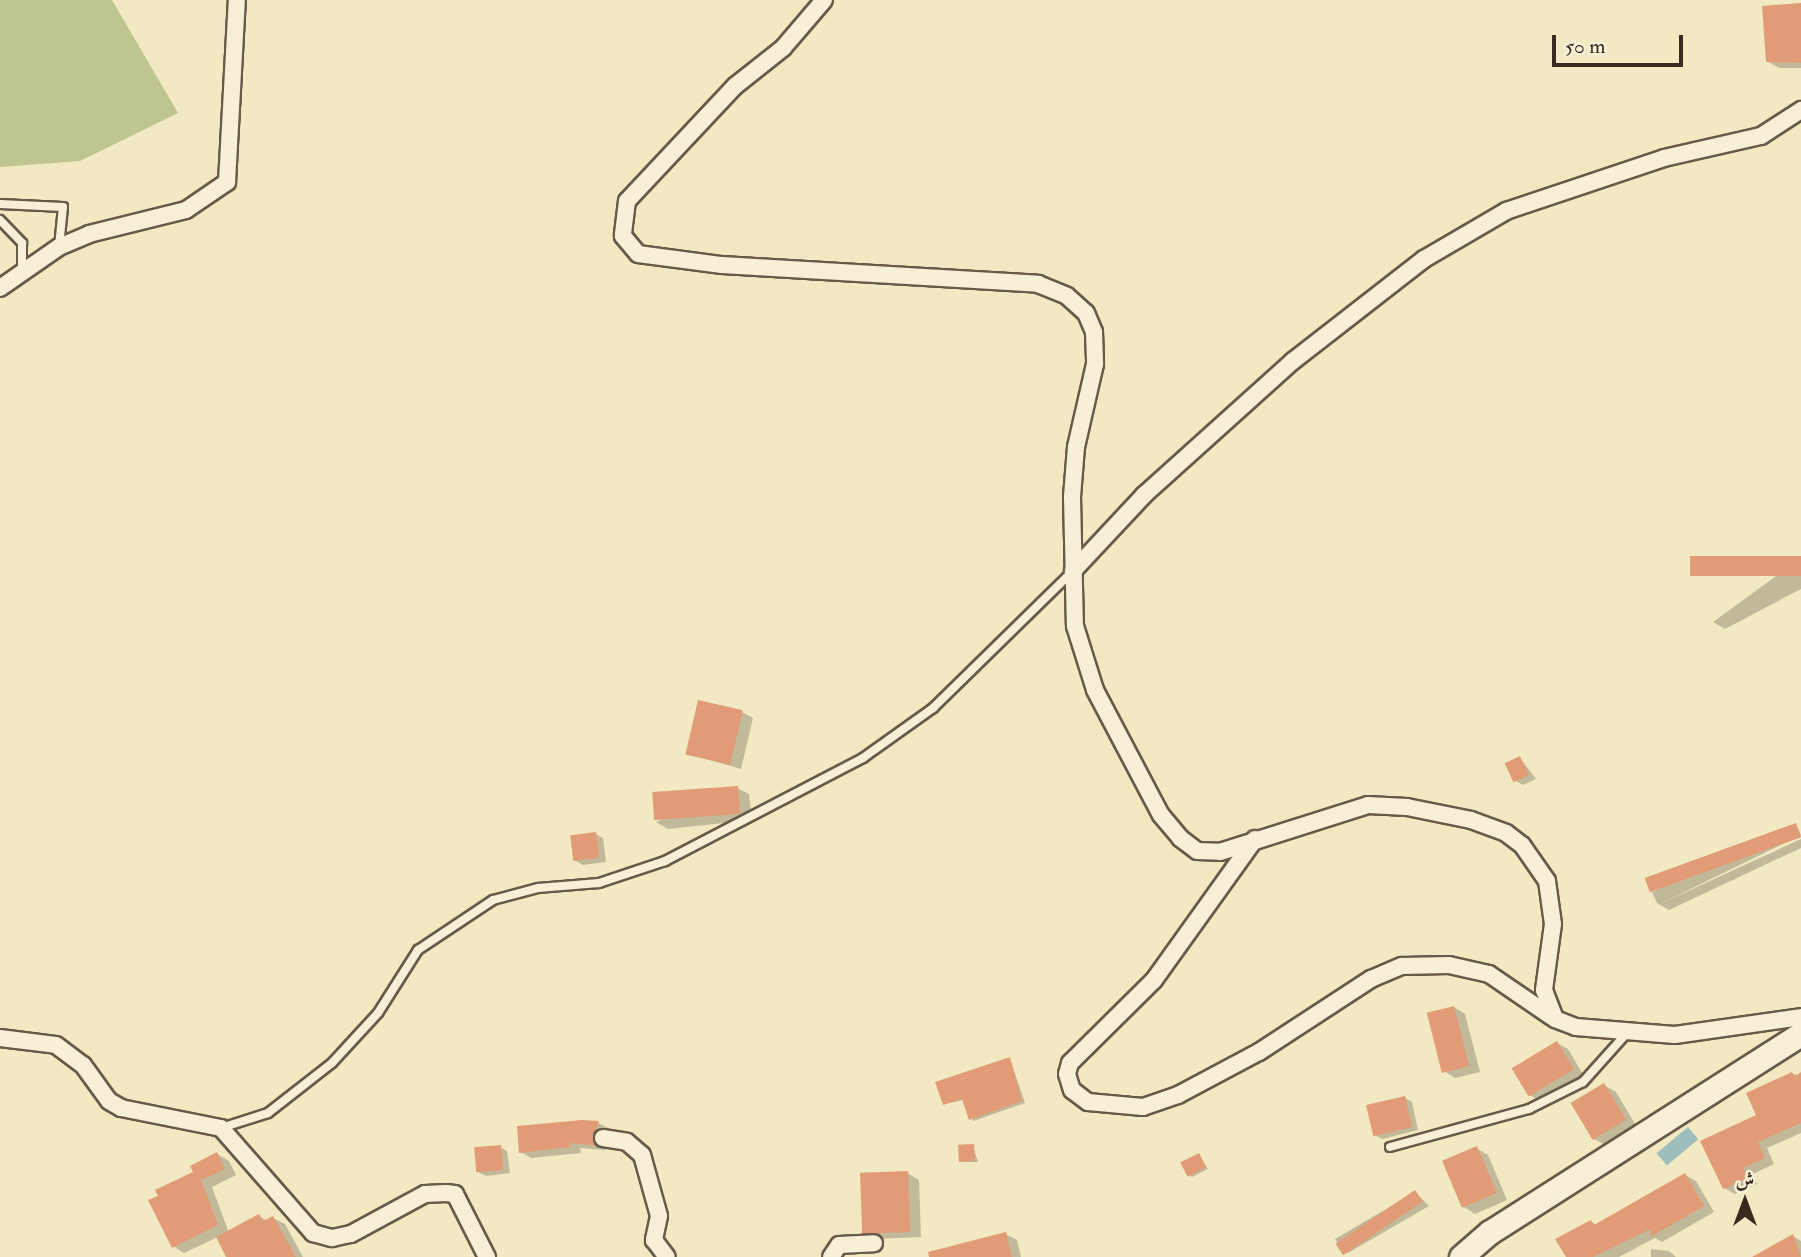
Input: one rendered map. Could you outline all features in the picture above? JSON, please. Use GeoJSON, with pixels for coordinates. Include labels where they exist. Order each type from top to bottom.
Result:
{"type":"FeatureCollection","features":[{"type":"Feature","properties":{"kind":"main road"},"geometry":{"type":"LineString","coordinates":[[1461,1257],[1490,1232],[1801,1034]]}},
{"type":"Feature","properties":{"kind":"street"},"geometry":{"type":"LineString","coordinates":[[0,288],[22,269],[59,247],[89,234],[187,209],[227,182],[237,0]]}},
{"type":"Feature","properties":{"kind":"street"},"geometry":{"type":"LineString","coordinates":[[824,0],[783,48],[735,86],[627,201],[623,236],[638,254],[722,265],[1038,284],[1067,296],[1086,313],[1094,332],[1095,364],[1076,447],[1073,571],[1075,626],[1095,691],[1161,815],[1197,851],[1220,852],[1257,837],[1368,805],[1438,811],[1506,833],[1538,864],[1547,881],[1553,924],[1544,990],[1555,1019]]}},
{"type":"Feature","properties":{"kind":"street"},"geometry":{"type":"LineString","coordinates":[[1073,571],[1144,495],[1293,361],[1424,258],[1506,211],[1652,162],[1761,136],[1801,110]]}},
{"type":"Feature","properties":{"kind":"street"},"geometry":{"type":"LineString","coordinates":[[1257,837],[1154,980],[1070,1063],[1072,1090],[1088,1102],[1143,1107],[1178,1096],[1259,1052],[1371,979],[1402,966],[1449,965],[1489,974],[1555,1019],[1576,1027],[1675,1035],[1801,1017]]}},
{"type":"Feature","properties":{"kind":"street"},"geometry":{"type":"LineString","coordinates":[[0,1038],[56,1045],[83,1065],[109,1101],[121,1108],[221,1128],[313,1233],[332,1238],[351,1234],[425,1194],[455,1194],[487,1257]]}},
{"type":"Feature","properties":{"kind":"street"},"geometry":{"type":"LineString","coordinates":[[604,1138],[627,1142],[642,1155],[659,1216],[654,1240],[667,1257]]}},
{"type":"Feature","properties":{"kind":"street"},"geometry":{"type":"LineString","coordinates":[[831,1257],[839,1245],[874,1243]]}},
{"type":"Feature","properties":{"kind":"lane"},"geometry":{"type":"LineString","coordinates":[[0,204],[64,207],[59,247]]}},
{"type":"Feature","properties":{"kind":"lane"},"geometry":{"type":"LineString","coordinates":[[0,220],[22,243],[22,269]]}},
{"type":"Feature","properties":{"kind":"lane"},"geometry":{"type":"LineString","coordinates":[[221,1128],[268,1112],[332,1063],[378,1013],[418,950],[493,900],[538,888],[599,883],[665,861],[863,758],[933,708],[1073,571]]}},
{"type":"Feature","properties":{"kind":"lane"},"geometry":{"type":"LineString","coordinates":[[1390,1147],[1529,1109],[1583,1082],[1627,1033]]}},
{"type":"Feature","properties":{"kind":"green space"},"geometry":{"type":"Polygon","coordinates":[[[0,0],[112,0],[178,113],[80,161],[0,167],[0,0]]]}},
{"type":"Feature","properties":{"kind":"water"},"geometry":{"type":"Polygon","coordinates":[[[1688,1127],[1698,1139],[1667,1166],[1657,1153],[1688,1127]]]}},
{"type":"Feature","properties":{"kind":"building"},"geometry":{"type":"Polygon","coordinates":[[[1801,3],[1801,63],[1766,62],[1762,6],[1801,3]]]}},
{"type":"Feature","properties":{"kind":"building"},"geometry":{"type":"Polygon","coordinates":[[[1690,556],[1801,556],[1801,576],[1690,576],[1690,556]]]}},
{"type":"Feature","properties":{"kind":"building"},"geometry":{"type":"Polygon","coordinates":[[[698,700],[743,710],[730,765],[685,755],[698,700]]]}},
{"type":"Feature","properties":{"kind":"building"},"geometry":{"type":"Polygon","coordinates":[[[1520,756],[1529,775],[1513,782],[1505,763],[1520,756]]]}},
{"type":"Feature","properties":{"kind":"building"},"geometry":{"type":"Polygon","coordinates":[[[738,786],[740,814],[654,820],[652,792],[738,786]]]}},
{"type":"Feature","properties":{"kind":"building"},"geometry":{"type":"Polygon","coordinates":[[[1796,823],[1801,837],[1650,892],[1645,878],[1796,823]]]}},
{"type":"Feature","properties":{"kind":"building"},"geometry":{"type":"Polygon","coordinates":[[[596,832],[599,858],[573,861],[570,835],[596,832]]]}},
{"type":"Feature","properties":{"kind":"building"},"geometry":{"type":"Polygon","coordinates":[[[1454,1006],[1469,1066],[1442,1073],[1427,1013],[1454,1006]]]}},
{"type":"Feature","properties":{"kind":"building"},"geometry":{"type":"Polygon","coordinates":[[[1557,1041],[1574,1069],[1529,1097],[1512,1068],[1557,1041]]]}},
{"type":"Feature","properties":{"kind":"building"},"geometry":{"type":"Polygon","coordinates":[[[1010,1057],[1022,1101],[969,1120],[962,1099],[943,1105],[935,1082],[1010,1057]]]}},
{"type":"Feature","properties":{"kind":"building"},"geometry":{"type":"Polygon","coordinates":[[[1792,1072],[1795,1077],[1801,1072],[1801,1123],[1758,1142],[1765,1158],[1743,1168],[1748,1178],[1723,1189],[1700,1141],[1756,1115],[1746,1093],[1792,1072]]]}},
{"type":"Feature","properties":{"kind":"building"},"geometry":{"type":"Polygon","coordinates":[[[1604,1083],[1626,1120],[1593,1140],[1571,1103],[1604,1083]]]}},
{"type":"Feature","properties":{"kind":"building"},"geometry":{"type":"Polygon","coordinates":[[[1405,1096],[1412,1127],[1373,1136],[1366,1105],[1405,1096]]]}},
{"type":"Feature","properties":{"kind":"building"},"geometry":{"type":"Polygon","coordinates":[[[599,1121],[593,1137],[596,1146],[571,1143],[571,1147],[519,1153],[517,1126],[599,1121]]]}},
{"type":"Feature","properties":{"kind":"building"},"geometry":{"type":"Polygon","coordinates":[[[974,1144],[975,1161],[959,1162],[958,1145],[974,1144]]]}},
{"type":"Feature","properties":{"kind":"building"},"geometry":{"type":"Polygon","coordinates":[[[501,1145],[503,1170],[476,1172],[474,1147],[501,1145]]]}},
{"type":"Feature","properties":{"kind":"building"},"geometry":{"type":"Polygon","coordinates":[[[1477,1146],[1497,1193],[1462,1208],[1442,1161],[1477,1146]]]}},
{"type":"Feature","properties":{"kind":"building"},"geometry":{"type":"Polygon","coordinates":[[[217,1152],[225,1169],[201,1180],[218,1225],[172,1248],[148,1200],[158,1196],[155,1190],[193,1172],[190,1166],[217,1152]]]}},
{"type":"Feature","properties":{"kind":"building"},"geometry":{"type":"Polygon","coordinates":[[[1199,1153],[1206,1167],[1188,1177],[1180,1163],[1199,1153]]]}},
{"type":"Feature","properties":{"kind":"building"},"geometry":{"type":"Polygon","coordinates":[[[908,1171],[910,1232],[862,1234],[860,1173],[908,1171]]]}},
{"type":"Feature","properties":{"kind":"building"},"geometry":{"type":"Polygon","coordinates":[[[1685,1173],[1704,1206],[1650,1237],[1651,1229],[1593,1257],[1566,1257],[1555,1239],[1591,1220],[1594,1225],[1685,1173]]]}},
{"type":"Feature","properties":{"kind":"building"},"geometry":{"type":"Polygon","coordinates":[[[1415,1190],[1423,1202],[1343,1255],[1335,1244],[1415,1190]]]}},
{"type":"Feature","properties":{"kind":"building"},"geometry":{"type":"Polygon","coordinates":[[[259,1214],[263,1221],[273,1216],[296,1257],[226,1257],[216,1237],[259,1214]]]}},
{"type":"Feature","properties":{"kind":"building"},"geometry":{"type":"Polygon","coordinates":[[[1006,1232],[1012,1257],[929,1257],[928,1252],[1006,1232]]]}},
{"type":"Feature","properties":{"kind":"building"},"geometry":{"type":"Polygon","coordinates":[[[1793,1234],[1801,1257],[1752,1257],[1793,1234]]]}}]}
